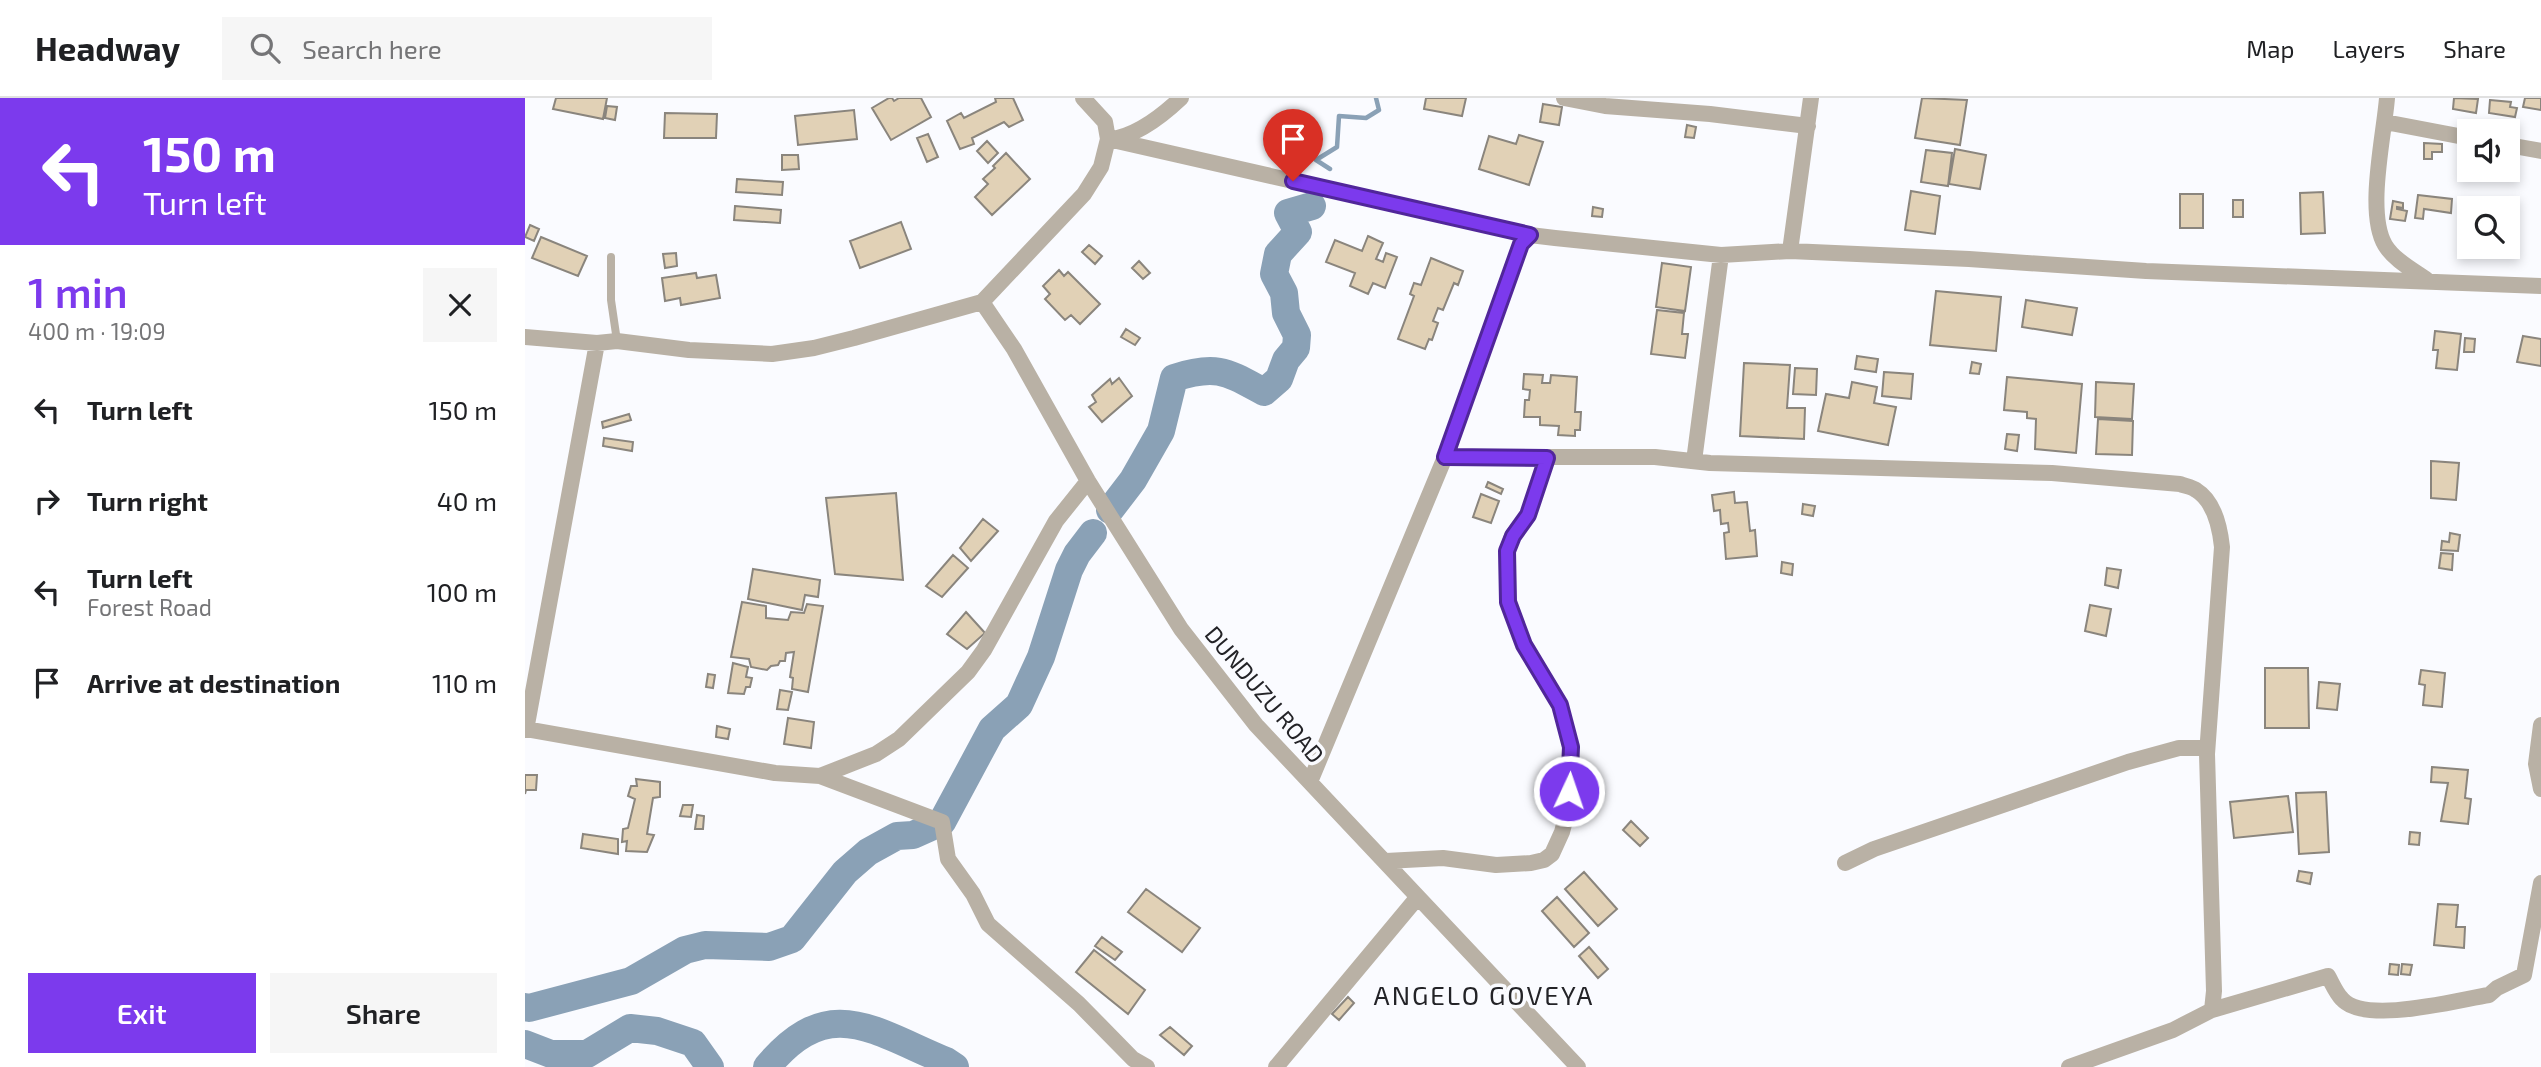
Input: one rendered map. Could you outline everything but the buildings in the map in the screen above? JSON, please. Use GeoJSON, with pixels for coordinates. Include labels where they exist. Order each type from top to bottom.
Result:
{"type":"FeatureCollection","features":[{"type":"Feature","properties":{"kind":"street"},"geometry":{"type":"LineString","coordinates":[[525,337],[597,343],[617,341],[689,350],[772,355],[854,338],[982,302],[1084,194],[1101,167],[1108,139],[1105,122],[1083,98]]}},
{"type":"Feature","properties":{"kind":"street"},"geometry":{"type":"LineString","coordinates":[[1108,139],[1122,137],[1145,127],[1181,98]]}},
{"type":"Feature","properties":{"kind":"street"},"geometry":{"type":"LineString","coordinates":[[1564,98],[1605,106],[1710,114],[1808,126]]}},
{"type":"Feature","properties":{"kind":"street"},"geometry":{"type":"LineString","coordinates":[[1790,251],[1811,98]]}},
{"type":"Feature","properties":{"kind":"street"},"geometry":{"type":"LineString","coordinates":[[2388,98],[2376,221],[2385,245],[2399,260],[2429,281]]}},
{"type":"Feature","properties":{"kind":"street"},"geometry":{"type":"LineString","coordinates":[[2385,122],[2457,136]]}},
{"type":"Feature","properties":{"kind":"street"},"geometry":{"type":"LineString","coordinates":[[1108,139],[1530,235],[1721,255],[1790,251],[2146,271],[2541,286]]}},
{"type":"Feature","properties":{"kind":"street"},"geometry":{"type":"LineString","coordinates":[[2520,147],[2541,151]]}},
{"type":"Feature","properties":{"kind":"street"},"geometry":{"type":"LineString","coordinates":[[1310,782],[1445,457],[1521,244],[1530,235]]}},
{"type":"Feature","properties":{"kind":"street"},"geometry":{"type":"LineString","coordinates":[[1695,461],[1721,255]]}},
{"type":"Feature","properties":{"kind":"street","name":"DUNDUZU ROAD"},"geometry":{"type":"LineString","coordinates":[[982,302],[1014,349],[1088,481],[1181,629],[1256,725],[1578,1067]]}},
{"type":"Feature","properties":{"kind":"street"},"geometry":{"type":"LineString","coordinates":[[597,343],[526,730],[775,773],[820,776],[943,822],[949,859],[973,894],[988,924],[1079,1004],[1133,1059],[1147,1067]]}},
{"type":"Feature","properties":{"kind":"street"},"geometry":{"type":"LineString","coordinates":[[1445,457],[1655,457],[1695,461],[2053,472],[2180,484],[2197,491],[2211,507],[2220,530],[2222,547],[2207,748],[2214,991],[2212,1010]]}},
{"type":"Feature","properties":{"kind":"street"},"geometry":{"type":"LineString","coordinates":[[1386,861],[1443,858],[1496,865],[1531,863],[1545,860],[1552,854],[1562,832],[1567,813],[1571,747],[1560,705],[1524,645],[1508,602],[1507,551],[1513,536],[1528,515],[1547,458]]}},
{"type":"Feature","properties":{"kind":"street"},"geometry":{"type":"LineString","coordinates":[[820,776],[876,754],[899,739],[968,672],[984,650],[1056,521],[1088,481]]}},
{"type":"Feature","properties":{"kind":"street"},"geometry":{"type":"LineString","coordinates":[[2541,725],[2536,764],[2541,789]]}},
{"type":"Feature","properties":{"kind":"street"},"geometry":{"type":"LineString","coordinates":[[1845,863],[1874,849],[2089,774],[2179,748],[2207,748]]}},
{"type":"Feature","properties":{"kind":"street"},"geometry":{"type":"LineString","coordinates":[[2069,1067],[2173,1030],[2212,1010],[2328,976],[2343,1000],[2359,1009],[2392,1010],[2489,995],[2523,975],[2541,883]]}},
{"type":"Feature","properties":{"kind":"street"},"geometry":{"type":"LineString","coordinates":[[1276,1067],[1417,898]]}},
{"type":"Feature","properties":{"kind":"lane"},"geometry":{"type":"LineString","coordinates":[[611,257],[611,300],[617,341]]}},
{"type":"Feature","properties":{"kind":"waterway"},"geometry":{"type":"LineString","coordinates":[[1330,169],[1316,160],[1337,147],[1339,116],[1366,118],[1379,110],[1376,98]]}},
{"type":"Feature","properties":{"kind":"waterway"},"geometry":{"type":"LineString","coordinates":[[1110,510],[1133,480],[1161,431],[1174,378],[1201,371],[1221,372],[1264,392],[1279,379],[1286,360],[1296,348],[1297,335],[1286,313],[1284,293],[1274,274],[1278,254],[1298,232],[1288,213],[1312,206]]}},
{"type":"Feature","properties":{"kind":"waterway"},"geometry":{"type":"LineString","coordinates":[[525,1007],[631,981],[685,950],[705,945],[769,947],[792,939],[845,872],[868,852],[897,836],[913,835],[942,822],[992,729],[1019,705],[1041,657],[1069,570],[1093,533]]}},
{"type":"Feature","properties":{"kind":"waterway"},"geometry":{"type":"LineString","coordinates":[[767,1067],[789,1044],[811,1030],[832,1024],[874,1030],[955,1067]]}},
{"type":"Feature","properties":{"kind":"waterway"},"geometry":{"type":"LineString","coordinates":[[525,1044],[551,1054],[587,1054],[630,1028],[657,1031],[693,1043],[710,1067]]}},
{"type":"Feature","properties":{"kind":"district","name":"ANGELO GOVEYA"},"geometry":{"type":"Point","coordinates":[1484,994]}},
{"type":"Feature","properties":{"kind":"route"},"geometry":{"type":"LineString","coordinates":[[1293,181],[1530,235],[1521,244],[1445,457],[1547,458],[1528,515],[1513,536],[1507,551],[1508,602],[1524,645],[1560,705],[1571,747],[1569,791]]}}]}
